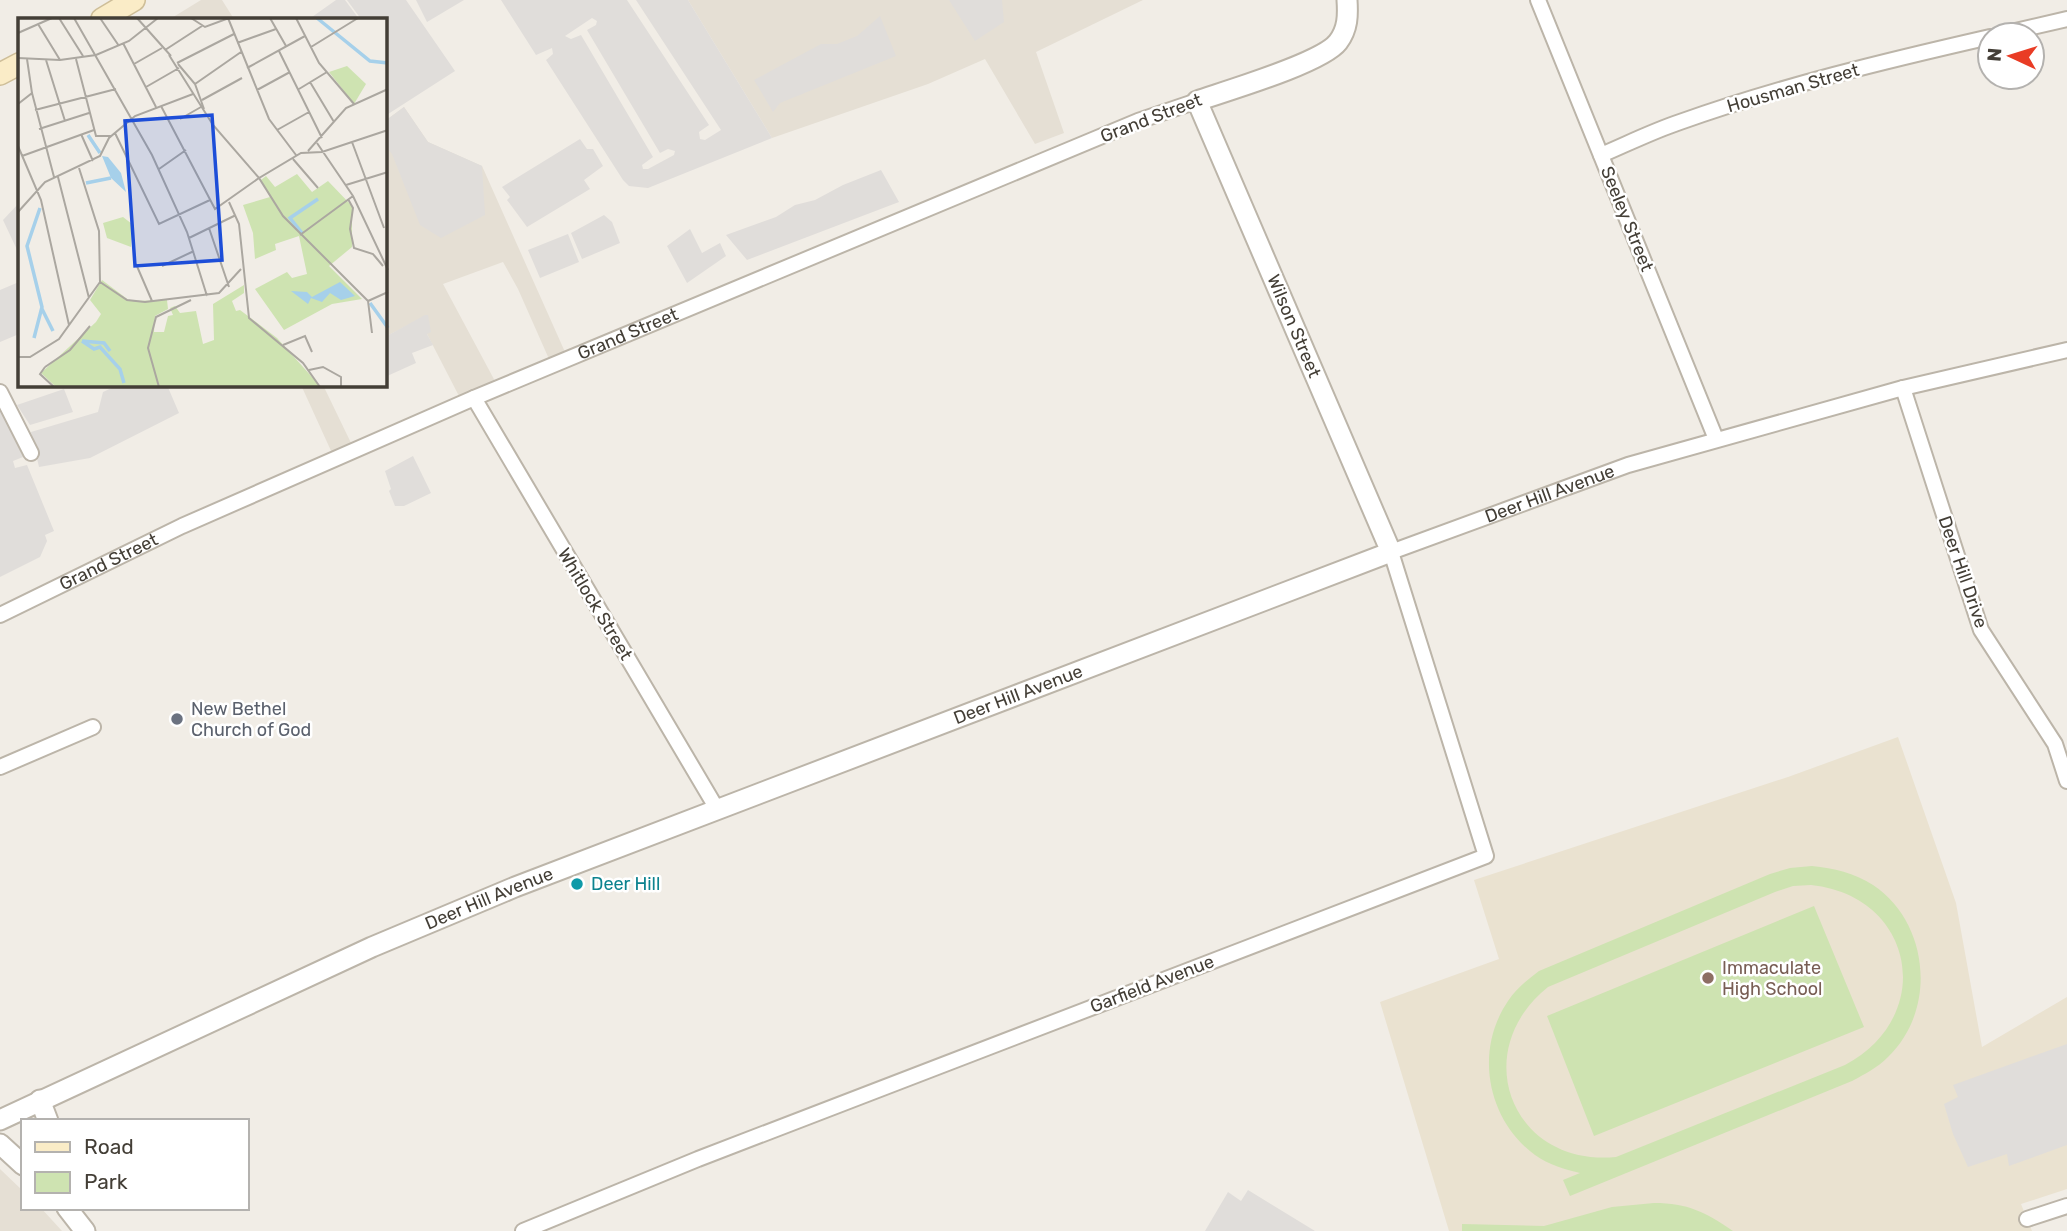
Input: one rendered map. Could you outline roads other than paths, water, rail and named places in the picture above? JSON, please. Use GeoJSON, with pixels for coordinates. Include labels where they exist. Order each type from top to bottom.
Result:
{"type":"FeatureCollection","features":[{"type":"Feature","properties":{"kind":"main road"},"geometry":{"type":"LineString","coordinates":[[104,18],[134,0]]}},
{"type":"Feature","properties":{"kind":"main road"},"geometry":{"type":"LineString","coordinates":[[0,74],[18,65]]}},
{"type":"Feature","properties":{"kind":"street","name":"Grand Street"},"geometry":{"type":"LineString","coordinates":[[0,615],[182,526],[474,398],[1125,127],[1308,62],[1338,43],[1349,20],[1347,0]]}},
{"type":"Feature","properties":{"kind":"street","name":"Seeley Street"},"geometry":{"type":"LineString","coordinates":[[1538,0],[1716,439]]}},
{"type":"Feature","properties":{"kind":"street"},"geometry":{"type":"LineString","coordinates":[[2046,24],[2067,19]]}},
{"type":"Feature","properties":{"kind":"street","name":"Housman Street"},"geometry":{"type":"LineString","coordinates":[[1601,155],[1678,122],[1779,90],[1877,63],[1976,40]]}},
{"type":"Feature","properties":{"kind":"street","name":"Wilson Street"},"geometry":{"type":"LineString","coordinates":[[1197,101],[1391,552]]}},
{"type":"Feature","properties":{"kind":"street","name":"Deer Hill Avenue"},"geometry":{"type":"LineString","coordinates":[[0,1120],[372,947],[515,887],[1391,552],[1624,466],[1902,388],[2067,350]]}},
{"type":"Feature","properties":{"kind":"street","name":"Deer Hill Drive"},"geometry":{"type":"LineString","coordinates":[[1902,388],[1981,630],[2055,744],[2067,781]]}},
{"type":"Feature","properties":{"kind":"street"},"geometry":{"type":"LineString","coordinates":[[0,392],[31,453]]}},
{"type":"Feature","properties":{"kind":"street","name":"Whitlock Street"},"geometry":{"type":"LineString","coordinates":[[474,398],[717,809]]}},
{"type":"Feature","properties":{"kind":"street","name":"Garfield Avenue"},"geometry":{"type":"LineString","coordinates":[[523,1231],[698,1159],[1486,856],[1391,552]]}},
{"type":"Feature","properties":{"kind":"street"},"geometry":{"type":"LineString","coordinates":[[0,767],[93,727]]}},
{"type":"Feature","properties":{"kind":"street"},"geometry":{"type":"LineString","coordinates":[[40,1100],[46,1119]]}},
{"type":"Feature","properties":{"kind":"street"},"geometry":{"type":"LineString","coordinates":[[0,1143],[21,1163]]}},
{"type":"Feature","properties":{"kind":"street"},"geometry":{"type":"LineString","coordinates":[[2027,1220],[2067,1206]]}},
{"type":"Feature","properties":{"kind":"street"},"geometry":{"type":"LineString","coordinates":[[69,1210],[87,1231]]}},
{"type":"Feature","properties":{"kind":"street"},"geometry":{"type":"LineString","coordinates":[[82,1210],[87,1231]]}},
{"type":"Feature","properties":{"kind":"place","name":"New Bethel Church of God"},"geometry":{"type":"Point","coordinates":[177,719]}},
{"type":"Feature","properties":{"kind":"place","name":"Deer Hill"},"geometry":{"type":"Point","coordinates":[577,884]}},
{"type":"Feature","properties":{"kind":"place","name":"Immaculate High School"},"geometry":{"type":"Point","coordinates":[1708,978]}}]}
